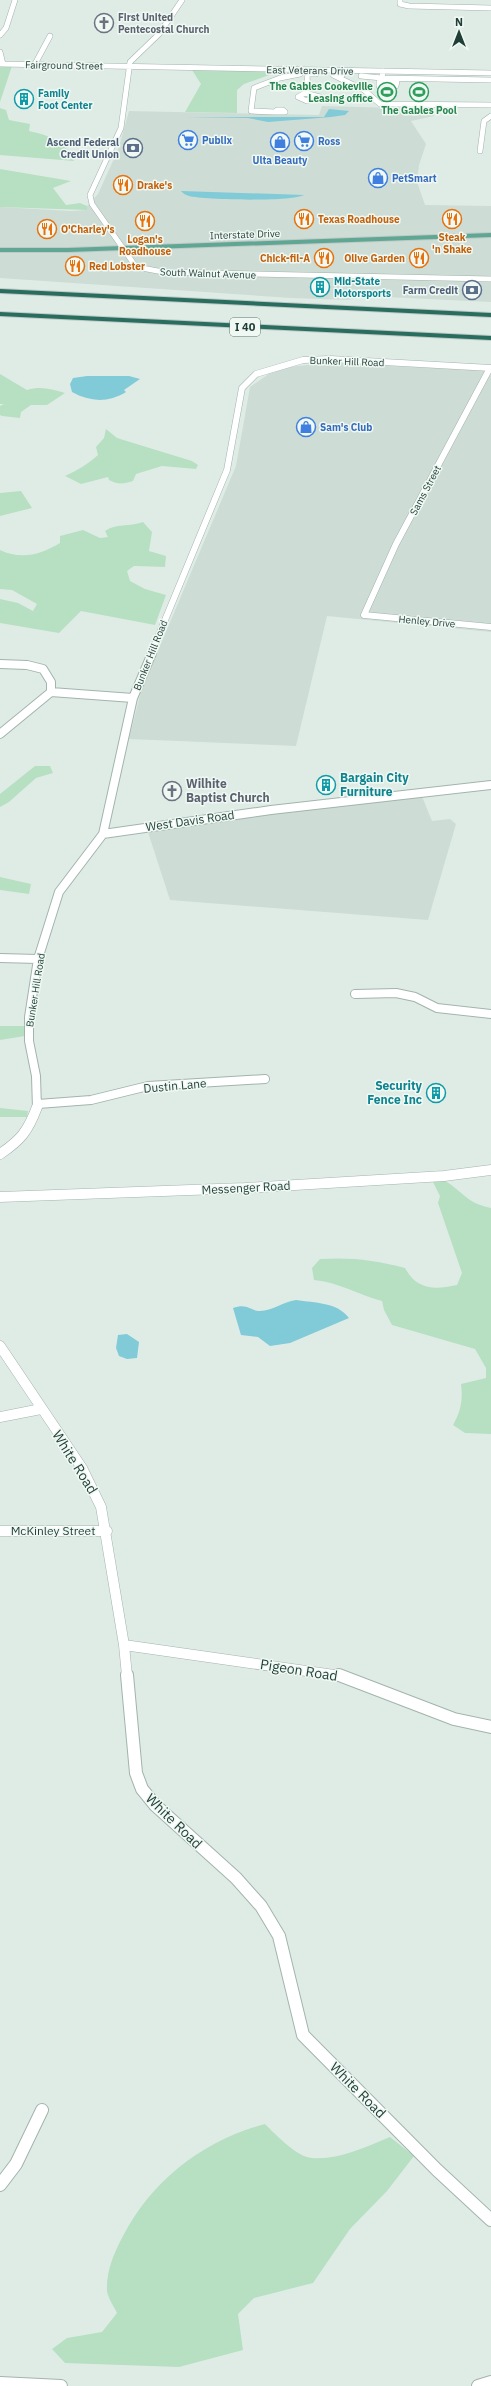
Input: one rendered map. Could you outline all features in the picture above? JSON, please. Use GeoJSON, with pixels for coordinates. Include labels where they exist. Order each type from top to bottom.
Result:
{"type":"FeatureCollection","features":[{"type":"Feature","properties":{"kind":"highway","name":"I 40"},"geometry":{"type":"LineString","coordinates":[[0,291],[491,315]]}},
{"type":"Feature","properties":{"kind":"highway","name":"I 40"},"geometry":{"type":"LineString","coordinates":[[0,314],[491,339]]}},
{"type":"Feature","properties":{"kind":"main road","name":"Interstate Drive"},"geometry":{"type":"LineString","coordinates":[[0,250],[96,249],[491,235]]}},
{"type":"Feature","properties":{"kind":"main road"},"geometry":{"type":"LineString","coordinates":[[96,249],[112,243],[114,236]]}},
{"type":"Feature","properties":{"kind":"main road"},"geometry":{"type":"LineString","coordinates":[[128,258],[134,252],[152,247]]}},
{"type":"Feature","properties":{"kind":"street"},"geometry":{"type":"LineString","coordinates":[[0,35],[6,28],[16,0]]}},
{"type":"Feature","properties":{"kind":"street"},"geometry":{"type":"LineString","coordinates":[[128,258],[123,248],[92,204],[90,194],[121,128],[124,114],[128,67],[134,57],[159,34],[182,0]]}},
{"type":"Feature","properties":{"kind":"street"},"geometry":{"type":"LineString","coordinates":[[400,0],[400,4],[409,6],[491,8]]}},
{"type":"Feature","properties":{"kind":"street"},"geometry":{"type":"LineString","coordinates":[[36,64],[50,36]]}},
{"type":"Feature","properties":{"kind":"street"},"geometry":{"type":"LineString","coordinates":[[0,52],[2,64]]}},
{"type":"Feature","properties":{"kind":"street","name":"Fairground Street"},"geometry":{"type":"LineString","coordinates":[[2,64],[128,67]]}},
{"type":"Feature","properties":{"kind":"street","name":"East Veterans Drive"},"geometry":{"type":"LineString","coordinates":[[128,67],[491,73]]}},
{"type":"Feature","properties":{"kind":"street"},"geometry":{"type":"LineString","coordinates":[[382,78],[383,71]]}},
{"type":"Feature","properties":{"kind":"street"},"geometry":{"type":"LineString","coordinates":[[390,79],[392,71]]}},
{"type":"Feature","properties":{"kind":"street"},"geometry":{"type":"LineString","coordinates":[[307,74],[308,93]]}},
{"type":"Feature","properties":{"kind":"street"},"geometry":{"type":"LineString","coordinates":[[333,74],[364,90],[380,104],[491,105]]}},
{"type":"Feature","properties":{"kind":"street"},"geometry":{"type":"LineString","coordinates":[[275,112],[251,111],[254,88],[293,75],[333,74],[390,79],[491,80]]}},
{"type":"Feature","properties":{"kind":"street"},"geometry":{"type":"LineString","coordinates":[[480,151],[484,121],[491,116]]}},
{"type":"Feature","properties":{"kind":"street","name":"South Walnut Avenue"},"geometry":{"type":"LineString","coordinates":[[128,258],[142,268],[163,272],[491,279]]}},
{"type":"Feature","properties":{"kind":"street","name":"Bunker Hill Road"},"geometry":{"type":"LineString","coordinates":[[0,1154],[16,1143],[28,1128],[38,1104],[36,1076],[29,1041],[29,1017],[38,959],[59,892],[103,834],[133,698],[227,470],[240,395],[247,382],[256,374],[277,365],[316,359],[490,368]]}},
{"type":"Feature","properties":{"kind":"street","name":"Sams Street"},"geometry":{"type":"LineString","coordinates":[[364,615],[396,544],[490,368]]}},
{"type":"Feature","properties":{"kind":"street","name":"Henley Drive"},"geometry":{"type":"LineString","coordinates":[[364,615],[491,627]]}},
{"type":"Feature","properties":{"kind":"street"},"geometry":{"type":"LineString","coordinates":[[0,664],[32,666],[43,669],[50,674],[52,681],[51,692]]}},
{"type":"Feature","properties":{"kind":"street"},"geometry":{"type":"LineString","coordinates":[[0,734],[51,692],[133,698]]}},
{"type":"Feature","properties":{"kind":"street","name":"West Davis Road"},"geometry":{"type":"LineString","coordinates":[[103,834],[271,810],[491,785]]}},
{"type":"Feature","properties":{"kind":"street"},"geometry":{"type":"LineString","coordinates":[[0,958],[38,959]]}},
{"type":"Feature","properties":{"kind":"street"},"geometry":{"type":"LineString","coordinates":[[355,994],[396,992],[415,997],[427,1004],[444,1009],[491,1014]]}},
{"type":"Feature","properties":{"kind":"street","name":"Dustin Lane"},"geometry":{"type":"LineString","coordinates":[[38,1104],[90,1100],[148,1086],[265,1079]]}},
{"type":"Feature","properties":{"kind":"street","name":"Messenger Road"},"geometry":{"type":"LineString","coordinates":[[0,1197],[246,1188],[444,1176],[491,1170]]}},
{"type":"Feature","properties":{"kind":"street","name":"White Road"},"geometry":{"type":"LineString","coordinates":[[0,1346],[92,1486],[101,1507],[107,1531],[124,1644],[133,1756],[136,1773],[142,1789],[155,1805],[236,1878],[261,1906],[279,1936],[303,2035],[437,2170],[491,2220]]}},
{"type":"Feature","properties":{"kind":"street"},"geometry":{"type":"LineString","coordinates":[[0,1417],[41,1409]]}},
{"type":"Feature","properties":{"kind":"street","name":"McKinley Street"},"geometry":{"type":"LineString","coordinates":[[0,1531],[107,1531]]}},
{"type":"Feature","properties":{"kind":"street","name":"Pigeon Road"},"geometry":{"type":"LineString","coordinates":[[124,1644],[336,1674],[454,1719],[491,1727]]}},
{"type":"Feature","properties":{"kind":"street"},"geometry":{"type":"LineString","coordinates":[[0,2185],[16,2164],[42,2110]]}},
{"type":"Feature","properties":{"kind":"street"},"geometry":{"type":"LineString","coordinates":[[478,2386],[491,2382]]}},
{"type":"Feature","properties":{"kind":"street"},"geometry":{"type":"LineString","coordinates":[[0,2384],[61,2386]]}},
{"type":"Feature","properties":{"kind":"shaded area"},"geometry":{"type":"Polygon","coordinates":[[[322,106],[434,109],[434,116],[411,121],[426,144],[419,165],[417,182],[425,205],[491,206],[491,302],[365,296],[348,300],[291,298],[0,278],[0,207],[71,211],[87,210],[87,206],[98,194],[118,150],[129,111],[319,115],[322,106]]]}},
{"type":"Feature","properties":{"kind":"shaded area"},"geometry":{"type":"Polygon","coordinates":[[[328,363],[491,371],[491,632],[327,616],[296,746],[129,739],[141,691],[236,466],[250,387],[273,371],[288,367],[328,363]]]}},
{"type":"Feature","properties":{"kind":"shaded area"},"geometry":{"type":"Polygon","coordinates":[[[421,794],[432,821],[450,819],[456,824],[428,920],[170,900],[147,829],[421,794]]]}},
{"type":"Feature","properties":{"kind":"green space"},"geometry":{"type":"Polygon","coordinates":[[[12,66],[0,102],[0,67],[12,66]]]}},
{"type":"Feature","properties":{"kind":"green space"},"geometry":{"type":"Polygon","coordinates":[[[192,70],[280,71],[244,84],[237,90],[237,113],[185,112],[201,84],[192,70]]]}},
{"type":"Feature","properties":{"kind":"green space"},"geometry":{"type":"Polygon","coordinates":[[[0,108],[6,110],[9,120],[30,124],[29,131],[56,140],[66,148],[74,161],[0,155],[0,108]]]}},
{"type":"Feature","properties":{"kind":"green space"},"geometry":{"type":"Polygon","coordinates":[[[0,169],[71,181],[53,188],[66,205],[80,203],[87,206],[87,210],[0,207],[0,169]]]}},
{"type":"Feature","properties":{"kind":"green space"},"geometry":{"type":"Polygon","coordinates":[[[0,374],[27,390],[41,388],[65,393],[47,405],[31,405],[21,412],[20,418],[2,416],[0,415],[0,406],[4,404],[0,404],[0,374]]]}},
{"type":"Feature","properties":{"kind":"green space"},"geometry":{"type":"Polygon","coordinates":[[[106,429],[117,438],[192,461],[198,465],[196,469],[162,466],[136,474],[133,481],[124,483],[112,482],[108,477],[81,484],[65,476],[83,467],[98,455],[96,447],[104,438],[106,429]]]}},
{"type":"Feature","properties":{"kind":"green space"},"geometry":{"type":"Polygon","coordinates":[[[21,491],[32,508],[0,516],[0,493],[21,491]]]}},
{"type":"Feature","properties":{"kind":"green space"},"geometry":{"type":"Polygon","coordinates":[[[143,522],[152,532],[149,551],[166,556],[165,567],[134,566],[127,571],[130,581],[145,589],[166,595],[155,625],[81,611],[59,633],[0,623],[0,599],[18,603],[33,611],[37,604],[12,590],[0,589],[0,550],[15,555],[30,555],[45,551],[60,543],[60,536],[83,530],[100,538],[108,537],[105,531],[109,529],[143,522]]]}},
{"type":"Feature","properties":{"kind":"green space"},"geometry":{"type":"Polygon","coordinates":[[[35,766],[50,766],[53,773],[36,778],[9,802],[0,807],[0,794],[35,766]]]}},
{"type":"Feature","properties":{"kind":"green space"},"geometry":{"type":"Polygon","coordinates":[[[0,877],[31,884],[29,894],[0,890],[0,877]]]}},
{"type":"Feature","properties":{"kind":"green space"},"geometry":{"type":"Polygon","coordinates":[[[0,1026],[25,1026],[25,1036],[0,1040],[0,1026]]]}},
{"type":"Feature","properties":{"kind":"green space"},"geometry":{"type":"Polygon","coordinates":[[[0,1108],[28,1111],[27,1117],[0,1117],[0,1108]]]}},
{"type":"Feature","properties":{"kind":"green space"},"geometry":{"type":"Polygon","coordinates":[[[445,1181],[470,1200],[491,1208],[491,1434],[465,1433],[453,1425],[461,1405],[461,1384],[486,1378],[486,1368],[475,1349],[392,1325],[384,1310],[382,1301],[332,1283],[314,1280],[312,1268],[320,1259],[342,1258],[373,1261],[405,1268],[415,1281],[427,1287],[441,1288],[457,1285],[462,1273],[438,1203],[440,1196],[433,1182],[445,1181]]]}},
{"type":"Feature","properties":{"kind":"green space"},"geometry":{"type":"Polygon","coordinates":[[[265,2124],[293,2150],[306,2157],[322,2158],[342,2155],[362,2149],[390,2137],[414,2156],[387,2191],[350,2229],[313,2283],[254,2298],[238,2314],[243,2350],[179,2367],[65,2363],[52,2349],[67,2338],[102,2332],[117,2313],[107,2291],[109,2269],[123,2236],[149,2197],[182,2165],[201,2152],[221,2140],[265,2124]]]}},
{"type":"Feature","properties":{"kind":"water"},"geometry":{"type":"Polygon","coordinates":[[[329,109],[349,111],[345,115],[331,117],[268,122],[248,118],[186,117],[324,117],[329,109]]]}},
{"type":"Feature","properties":{"kind":"water"},"geometry":{"type":"Polygon","coordinates":[[[181,191],[304,195],[283,199],[229,199],[189,196],[185,195],[181,191]]]}},
{"type":"Feature","properties":{"kind":"water"},"geometry":{"type":"Polygon","coordinates":[[[87,376],[129,376],[140,379],[124,390],[126,392],[119,396],[99,400],[86,398],[72,392],[70,384],[73,378],[87,376]]]}},
{"type":"Feature","properties":{"kind":"water"},"geometry":{"type":"Polygon","coordinates":[[[296,1300],[332,1306],[344,1313],[349,1318],[290,1343],[270,1346],[258,1337],[241,1335],[233,1308],[242,1306],[257,1311],[264,1311],[296,1300]]]}},
{"type":"Feature","properties":{"kind":"water"},"geometry":{"type":"Polygon","coordinates":[[[127,1334],[139,1342],[137,1358],[127,1359],[119,1356],[116,1348],[118,1335],[127,1334]]]}},
{"type":"Feature","properties":{"kind":"place","name":"First United Pentecostal Church"},"geometry":{"type":"Point","coordinates":[104,23]}},
{"type":"Feature","properties":{"kind":"place","name":"The Gables Cookeville Leasing office"},"geometry":{"type":"Point","coordinates":[387,92]}},
{"type":"Feature","properties":{"kind":"place","name":"The Gables Pool"},"geometry":{"type":"Point","coordinates":[419,92]}},
{"type":"Feature","properties":{"kind":"place","name":"Family Foot Center"},"geometry":{"type":"Point","coordinates":[24,99]}},
{"type":"Feature","properties":{"kind":"place","name":"Publix"},"geometry":{"type":"Point","coordinates":[188,140]}},
{"type":"Feature","properties":{"kind":"place","name":"Ross"},"geometry":{"type":"Point","coordinates":[304,141]}},
{"type":"Feature","properties":{"kind":"place","name":"Ulta Beauty"},"geometry":{"type":"Point","coordinates":[280,142]}},
{"type":"Feature","properties":{"kind":"place","name":"Ascend Federal Credit Union"},"geometry":{"type":"Point","coordinates":[133,148]}},
{"type":"Feature","properties":{"kind":"place","name":"PetSmart"},"geometry":{"type":"Point","coordinates":[378,178]}},
{"type":"Feature","properties":{"kind":"place","name":"Drake's"},"geometry":{"type":"Point","coordinates":[123,185]}},
{"type":"Feature","properties":{"kind":"place","name":"Texas Roadhouse"},"geometry":{"type":"Point","coordinates":[304,219]}},
{"type":"Feature","properties":{"kind":"place","name":"Steak 'n Shake"},"geometry":{"type":"Point","coordinates":[452,219]}},
{"type":"Feature","properties":{"kind":"place","name":"Logan's Roadhouse"},"geometry":{"type":"Point","coordinates":[145,221]}},
{"type":"Feature","properties":{"kind":"place","name":"O'Charley's"},"geometry":{"type":"Point","coordinates":[47,229]}},
{"type":"Feature","properties":{"kind":"place","name":"Chick-fil-A"},"geometry":{"type":"Point","coordinates":[324,258]}},
{"type":"Feature","properties":{"kind":"place","name":"Olive Garden"},"geometry":{"type":"Point","coordinates":[419,258]}},
{"type":"Feature","properties":{"kind":"place","name":"Red Lobster"},"geometry":{"type":"Point","coordinates":[75,266]}},
{"type":"Feature","properties":{"kind":"place","name":"Mid-State Motorsports"},"geometry":{"type":"Point","coordinates":[320,287]}},
{"type":"Feature","properties":{"kind":"place","name":"Farm Credit"},"geometry":{"type":"Point","coordinates":[472,290]}},
{"type":"Feature","properties":{"kind":"place","name":"Sam's Club"},"geometry":{"type":"Point","coordinates":[306,427]}},
{"type":"Feature","properties":{"kind":"place","name":"Bargain City Furniture"},"geometry":{"type":"Point","coordinates":[326,785]}},
{"type":"Feature","properties":{"kind":"place","name":"Wilhite Baptist Church"},"geometry":{"type":"Point","coordinates":[172,791]}},
{"type":"Feature","properties":{"kind":"place","name":"Security Fence Inc"},"geometry":{"type":"Point","coordinates":[436,1093]}}]}
